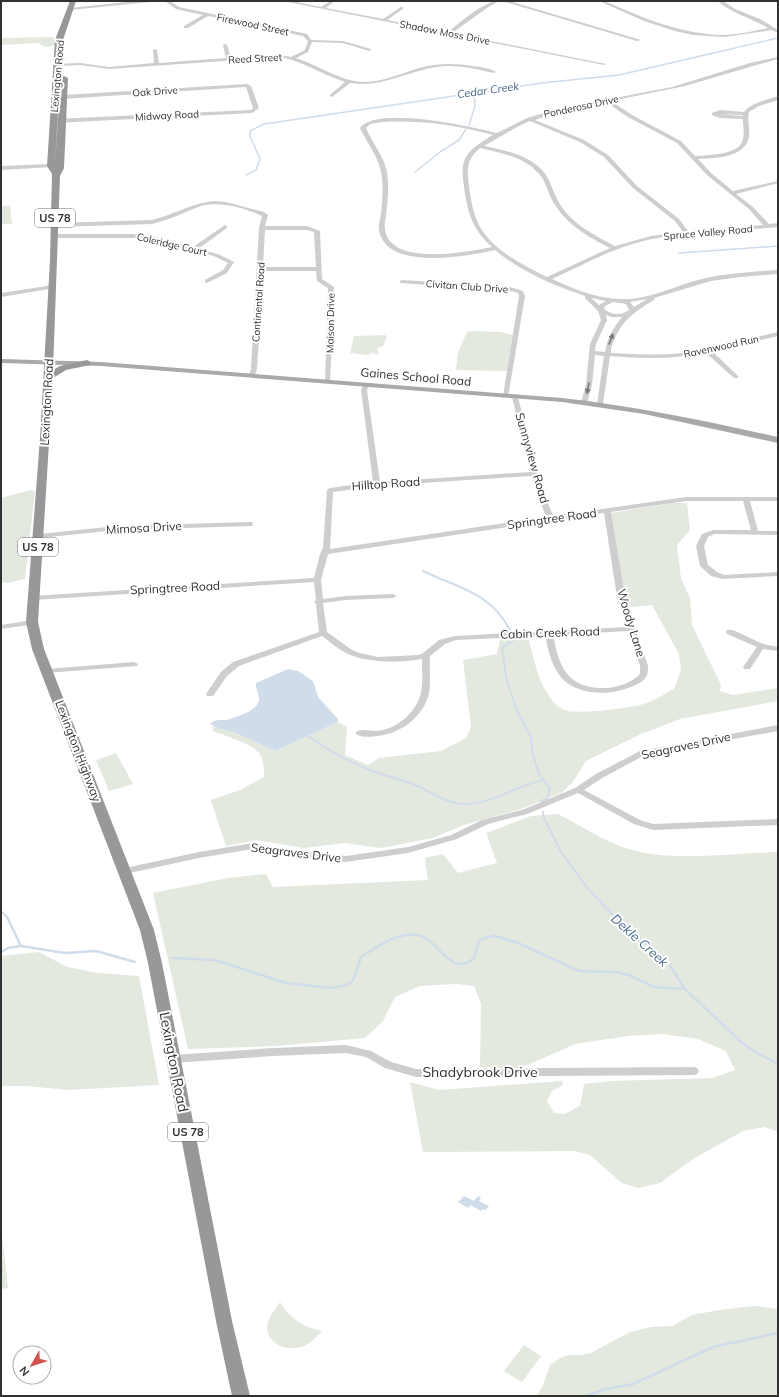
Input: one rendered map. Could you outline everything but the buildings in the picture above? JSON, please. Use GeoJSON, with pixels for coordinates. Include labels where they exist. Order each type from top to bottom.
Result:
{"type":"FeatureCollection","features":[{"type":"Feature","properties":{"kind":"highway","name":"Lexington Road"},"geometry":{"type":"LineString","coordinates":[[33,626],[33,598],[39,536],[53,287],[55,175],[52,171],[51,163],[53,121],[60,64],[65,52],[75,5]]}},
{"type":"Feature","properties":{"kind":"highway","name":"Lexington Road"},"geometry":{"type":"LineString","coordinates":[[55,175],[59,172],[63,97],[59,40],[75,5]]}},
{"type":"Feature","properties":{"kind":"highway"},"geometry":{"type":"LineString","coordinates":[[51,163],[60,162]]}},
{"type":"Feature","properties":{"kind":"highway"},"geometry":{"type":"LineString","coordinates":[[48,377],[63,368],[87,363]]}},
{"type":"Feature","properties":{"kind":"highway","name":"Lexington Highway"},"geometry":{"type":"LineString","coordinates":[[33,626],[47,671],[125,871]]}},
{"type":"Feature","properties":{"kind":"highway","name":"Lexington Road"},"geometry":{"type":"LineString","coordinates":[[125,871],[151,948],[224,1321],[241,1396]]}},
{"type":"Feature","properties":{"kind":"main road","name":"Gaines School Road"},"geometry":{"type":"LineString","coordinates":[[1,361],[87,363],[600,404],[778,440]]}},
{"type":"Feature","properties":{"kind":"street"},"geometry":{"type":"LineString","coordinates":[[75,5],[150,1]]}},
{"type":"Feature","properties":{"kind":"street","name":"Firewood Street"},"geometry":{"type":"LineString","coordinates":[[167,1],[175,7],[300,33],[305,35],[310,41]]}},
{"type":"Feature","properties":{"kind":"street","name":"Shadow Moss Drive"},"geometry":{"type":"LineString","coordinates":[[285,1],[604,64]]}},
{"type":"Feature","properties":{"kind":"street"},"geometry":{"type":"LineString","coordinates":[[322,8],[333,1]]}},
{"type":"Feature","properties":{"kind":"street"},"geometry":{"type":"LineString","coordinates":[[449,33],[485,7],[497,1]]}},
{"type":"Feature","properties":{"kind":"street"},"geometry":{"type":"LineString","coordinates":[[504,1],[639,40]]}},
{"type":"Feature","properties":{"kind":"street"},"geometry":{"type":"LineString","coordinates":[[601,1],[673,29],[696,34],[729,36],[772,29]]}},
{"type":"Feature","properties":{"kind":"street"},"geometry":{"type":"LineString","coordinates":[[720,1],[729,8],[758,20],[778,32]]}},
{"type":"Feature","properties":{"kind":"street"},"geometry":{"type":"LineString","coordinates":[[384,20],[401,8]]}},
{"type":"Feature","properties":{"kind":"street"},"geometry":{"type":"LineString","coordinates":[[186,27],[208,14]]}},
{"type":"Feature","properties":{"kind":"street"},"geometry":{"type":"LineString","coordinates":[[292,58],[307,51],[310,41],[343,42],[369,50]]}},
{"type":"Feature","properties":{"kind":"street"},"geometry":{"type":"LineString","coordinates":[[225,45],[229,60]]}},
{"type":"Feature","properties":{"kind":"street"},"geometry":{"type":"LineString","coordinates":[[155,50],[157,65]]}},
{"type":"Feature","properties":{"kind":"street","name":"Reed Street"},"geometry":{"type":"LineString","coordinates":[[60,64],[80,64],[109,68],[277,56],[292,58],[349,81],[378,82],[427,68],[447,65],[465,66],[494,72]]}},
{"type":"Feature","properties":{"kind":"street","name":"Ponderosa Drive"},"geometry":{"type":"LineString","coordinates":[[601,310],[594,302],[579,292],[512,260],[496,248],[479,230],[470,211],[465,164],[469,156],[479,146],[529,119],[564,108],[673,88],[778,58]]}},
{"type":"Feature","properties":{"kind":"street"},"geometry":{"type":"LineString","coordinates":[[332,96],[349,81]]}},
{"type":"Feature","properties":{"kind":"street","name":"Oak Drive"},"geometry":{"type":"LineString","coordinates":[[63,97],[248,85]]}},
{"type":"Feature","properties":{"kind":"street","name":"Midway Road"},"geometry":{"type":"LineString","coordinates":[[53,121],[254,110],[256,108],[248,85]]}},
{"type":"Feature","properties":{"kind":"street"},"geometry":{"type":"LineString","coordinates":[[695,158],[721,155],[738,150],[745,143],[746,116],[754,106],[778,98]]}},
{"type":"Feature","properties":{"kind":"street"},"geometry":{"type":"LineString","coordinates":[[607,100],[630,116],[676,140],[709,174],[754,211],[767,226]]}},
{"type":"Feature","properties":{"kind":"street"},"geometry":{"type":"LineString","coordinates":[[720,112],[746,116],[717,116],[714,114],[720,112]]}},
{"type":"Feature","properties":{"kind":"street"},"geometry":{"type":"LineString","coordinates":[[529,119],[587,144],[606,156],[640,192],[677,220],[687,232]]}},
{"type":"Feature","properties":{"kind":"street"},"geometry":{"type":"LineString","coordinates":[[496,248],[465,255],[436,257],[409,253],[389,243],[382,230],[383,168],[378,153],[363,128],[365,125],[373,122],[423,120],[461,125],[497,135]]}},
{"type":"Feature","properties":{"kind":"street"},"geometry":{"type":"LineString","coordinates":[[479,146],[516,157],[535,166],[543,175],[556,202],[564,213],[583,230],[615,248]]}},
{"type":"Feature","properties":{"kind":"street"},"geometry":{"type":"LineString","coordinates":[[1,168],[51,163]]}},
{"type":"Feature","properties":{"kind":"street"},"geometry":{"type":"LineString","coordinates":[[732,193],[776,182]]}},
{"type":"Feature","properties":{"kind":"street","name":"Continental Road"},"geometry":{"type":"LineString","coordinates":[[55,225],[146,222],[163,220],[202,203],[219,201],[262,214],[266,217],[262,228],[254,369],[252,376]]}},
{"type":"Feature","properties":{"kind":"street","name":"Spruce Valley Road"},"geometry":{"type":"LineString","coordinates":[[549,278],[615,248],[646,239],[687,232],[778,225]]}},
{"type":"Feature","properties":{"kind":"street"},"geometry":{"type":"LineString","coordinates":[[194,249],[225,227]]}},
{"type":"Feature","properties":{"kind":"street","name":"Maison Drive"},"geometry":{"type":"LineString","coordinates":[[262,228],[307,228],[317,231],[319,280],[331,287],[328,382]]}},
{"type":"Feature","properties":{"kind":"street","name":"Coleridge Court"},"geometry":{"type":"LineString","coordinates":[[54,236],[144,236],[216,255],[230,262],[230,268],[207,281]]}},
{"type":"Feature","properties":{"kind":"street"},"geometry":{"type":"LineString","coordinates":[[260,269],[319,269]]}},
{"type":"Feature","properties":{"kind":"street"},"geometry":{"type":"LineString","coordinates":[[584,403],[595,338],[604,320],[601,307],[604,302],[639,299],[658,295],[715,278],[778,272]]}},
{"type":"Feature","properties":{"kind":"street","name":"Civitan Club Drive"},"geometry":{"type":"LineString","coordinates":[[402,282],[510,289],[521,292],[522,296],[511,396]]}},
{"type":"Feature","properties":{"kind":"street"},"geometry":{"type":"LineString","coordinates":[[1,295],[53,287]]}},
{"type":"Feature","properties":{"kind":"street","name":"Ponderosa Drive"},"geometry":{"type":"LineString","coordinates":[[579,292],[617,301]]}},
{"type":"Feature","properties":{"kind":"street"},"geometry":{"type":"LineString","coordinates":[[600,404],[604,386],[609,343],[616,328],[630,313],[658,295]]}},
{"type":"Feature","properties":{"kind":"street"},"geometry":{"type":"LineString","coordinates":[[617,301],[631,305],[632,310],[630,313]]}},
{"type":"Feature","properties":{"kind":"street"},"geometry":{"type":"LineString","coordinates":[[601,310],[607,314],[617,316],[630,313]]}},
{"type":"Feature","properties":{"kind":"street","name":"Ravenwood Run"},"geometry":{"type":"LineString","coordinates":[[592,353],[659,357],[708,351],[778,334]]}},
{"type":"Feature","properties":{"kind":"street"},"geometry":{"type":"LineString","coordinates":[[708,351],[736,377]]}},
{"type":"Feature","properties":{"kind":"street"},"geometry":{"type":"LineString","coordinates":[[366,385],[364,390],[377,484]]}},
{"type":"Feature","properties":{"kind":"street","name":"Sunnyview Road"},"geometry":{"type":"LineString","coordinates":[[511,396],[534,474],[551,520]]}},
{"type":"Feature","properties":{"kind":"street","name":"Hilltop Road"},"geometry":{"type":"LineString","coordinates":[[323,633],[318,602],[317,580],[324,554],[326,552],[330,490],[377,484],[534,474]]}},
{"type":"Feature","properties":{"kind":"street","name":"Springtree Road"},"geometry":{"type":"LineString","coordinates":[[326,552],[686,499],[778,499]]}},
{"type":"Feature","properties":{"kind":"street"},"geometry":{"type":"LineString","coordinates":[[746,499],[755,532]]}},
{"type":"Feature","properties":{"kind":"street","name":"Woody Lane"},"geometry":{"type":"LineString","coordinates":[[550,633],[549,639],[558,665],[563,674],[570,681],[589,689],[610,690],[618,689],[636,682],[644,674],[644,666],[621,597],[606,511]]}},
{"type":"Feature","properties":{"kind":"street","name":"Mimosa Drive"},"geometry":{"type":"LineString","coordinates":[[39,536],[117,528],[249,524]]}},
{"type":"Feature","properties":{"kind":"street"},"geometry":{"type":"LineString","coordinates":[[778,533],[713,532],[704,536],[701,540],[700,546],[704,566],[714,574],[723,577],[778,574]]}},
{"type":"Feature","properties":{"kind":"street","name":"Springtree Road"},"geometry":{"type":"LineString","coordinates":[[33,598],[317,580]]}},
{"type":"Feature","properties":{"kind":"street"},"geometry":{"type":"LineString","coordinates":[[318,602],[346,598],[392,596]]}},
{"type":"Feature","properties":{"kind":"street"},"geometry":{"type":"LineString","coordinates":[[1,627],[33,626]]}},
{"type":"Feature","properties":{"kind":"street","name":"Cabin Creek Road"},"geometry":{"type":"LineString","coordinates":[[426,655],[442,642],[454,638],[631,629]]}},
{"type":"Feature","properties":{"kind":"street"},"geometry":{"type":"LineString","coordinates":[[730,632],[761,646],[778,649]]}},
{"type":"Feature","properties":{"kind":"street"},"geometry":{"type":"LineString","coordinates":[[210,694],[224,674],[236,664],[323,633],[344,649],[364,657],[411,658],[426,655],[425,691],[418,711],[410,719],[394,728],[380,733],[359,733]]}},
{"type":"Feature","properties":{"kind":"street"},"geometry":{"type":"LineString","coordinates":[[747,667],[761,646]]}},
{"type":"Feature","properties":{"kind":"street"},"geometry":{"type":"LineString","coordinates":[[47,671],[134,664]]}},
{"type":"Feature","properties":{"kind":"street","name":"Seagraves Drive"},"geometry":{"type":"LineString","coordinates":[[125,871],[199,855],[253,846],[295,854],[346,859],[408,850],[454,837],[485,822],[524,812],[578,790],[598,776],[643,753],[778,728]]}},
{"type":"Feature","properties":{"kind":"street"},"geometry":{"type":"LineString","coordinates":[[578,790],[637,822],[653,827],[778,822]]}},
{"type":"Feature","properties":{"kind":"street","name":"Shadybrook Drive"},"geometry":{"type":"LineString","coordinates":[[173,1059],[281,1051],[346,1049],[368,1054],[388,1065],[416,1073],[694,1071]]}},
{"type":"Feature","properties":{"kind":"shaded area"},"geometry":{"type":"Polygon","coordinates":[[[53,37],[56,45],[45,47],[38,43],[1,45],[1,38],[53,37]]]}},
{"type":"Feature","properties":{"kind":"shaded area"},"geometry":{"type":"Polygon","coordinates":[[[1,206],[10,206],[12,224],[1,224],[1,206]]]}},
{"type":"Feature","properties":{"kind":"shaded area"},"geometry":{"type":"Polygon","coordinates":[[[467,332],[500,332],[513,335],[507,371],[456,370],[458,352],[467,332]]]}},
{"type":"Feature","properties":{"kind":"shaded area"},"geometry":{"type":"Polygon","coordinates":[[[385,335],[387,337],[383,346],[377,348],[379,354],[370,353],[369,355],[350,353],[354,336],[385,335]]]}},
{"type":"Feature","properties":{"kind":"shaded area"},"geometry":{"type":"Polygon","coordinates":[[[31,490],[35,491],[25,579],[7,583],[1,582],[1,498],[31,490]]]}},
{"type":"Feature","properties":{"kind":"shaded area"},"geometry":{"type":"Polygon","coordinates":[[[673,503],[687,503],[690,530],[677,545],[681,579],[690,598],[692,625],[721,685],[720,691],[733,695],[778,688],[778,701],[680,719],[641,734],[586,761],[572,783],[561,793],[518,810],[464,825],[433,838],[381,848],[345,843],[304,848],[256,840],[226,846],[211,800],[240,790],[264,777],[263,765],[259,753],[250,746],[213,731],[212,726],[236,733],[275,751],[338,722],[347,727],[345,755],[368,765],[379,758],[441,751],[466,738],[471,727],[463,660],[497,654],[500,640],[528,638],[543,686],[555,703],[562,709],[568,711],[589,712],[637,706],[652,701],[674,689],[681,670],[679,654],[652,605],[629,607],[623,588],[611,513],[673,503]]]}},
{"type":"Feature","properties":{"kind":"shaded area"},"geometry":{"type":"Polygon","coordinates":[[[288,669],[298,671],[313,681],[318,697],[338,719],[338,722],[275,751],[236,733],[210,724],[217,720],[234,718],[254,708],[259,701],[256,683],[288,669]]]}},
{"type":"Feature","properties":{"kind":"shaded area"},"geometry":{"type":"Polygon","coordinates":[[[116,753],[133,784],[109,791],[96,760],[116,753]]]}},
{"type":"Feature","properties":{"kind":"shaded area"},"geometry":{"type":"Polygon","coordinates":[[[558,814],[594,834],[622,847],[649,854],[666,856],[704,856],[778,852],[778,1132],[765,1127],[743,1131],[693,1159],[660,1183],[638,1188],[622,1183],[590,1155],[574,1151],[423,1152],[410,1082],[439,1090],[562,1081],[563,1085],[552,1091],[547,1101],[554,1113],[565,1114],[580,1106],[584,1084],[611,1081],[712,1078],[735,1070],[726,1051],[698,1039],[663,1034],[628,1036],[575,1044],[521,1068],[480,1067],[481,1003],[474,986],[456,984],[420,986],[395,997],[383,1021],[365,1038],[276,1046],[188,1049],[153,893],[228,878],[266,874],[273,887],[428,880],[425,858],[443,854],[458,873],[497,863],[486,833],[531,816],[558,814]]]}},
{"type":"Feature","properties":{"kind":"shaded area"},"geometry":{"type":"Polygon","coordinates":[[[39,952],[67,967],[98,973],[139,976],[159,1085],[68,1090],[26,1086],[1,1086],[1,956],[39,952]]]}},
{"type":"Feature","properties":{"kind":"shaded area"},"geometry":{"type":"Polygon","coordinates":[[[464,1196],[474,1201],[478,1196],[481,1198],[479,1201],[489,1206],[486,1210],[483,1209],[481,1211],[471,1205],[468,1208],[458,1202],[464,1196]]]}},
{"type":"Feature","properties":{"kind":"shaded area"},"geometry":{"type":"Polygon","coordinates":[[[1,1229],[8,1288],[1,1289],[1,1229]]]}},
{"type":"Feature","properties":{"kind":"shaded area"},"geometry":{"type":"Polygon","coordinates":[[[280,1302],[293,1318],[303,1325],[322,1331],[306,1345],[300,1347],[287,1348],[275,1343],[268,1334],[267,1327],[270,1317],[280,1302]]]}},
{"type":"Feature","properties":{"kind":"shaded area"},"geometry":{"type":"Polygon","coordinates":[[[754,1306],[778,1309],[778,1396],[536,1396],[542,1388],[550,1365],[560,1358],[568,1355],[591,1353],[630,1332],[651,1327],[672,1326],[692,1315],[754,1306]]]}},
{"type":"Feature","properties":{"kind":"shaded area"},"geometry":{"type":"Polygon","coordinates":[[[524,1345],[541,1356],[522,1382],[504,1371],[524,1345]]]}},
{"type":"Feature","properties":{"kind":"waterway","name":"Cedar Creek"},"geometry":{"type":"LineString","coordinates":[[246,175],[256,170],[260,159],[250,136],[250,131],[264,124],[542,83],[619,75],[778,38]]}},
{"type":"Feature","properties":{"kind":"waterway"},"geometry":{"type":"LineString","coordinates":[[469,125],[475,106],[474,94]]}},
{"type":"Feature","properties":{"kind":"waterway"},"geometry":{"type":"LineString","coordinates":[[415,172],[440,152],[459,140],[466,129]]}},
{"type":"Feature","properties":{"kind":"waterway"},"geometry":{"type":"LineString","coordinates":[[679,253],[778,246]]}},
{"type":"Feature","properties":{"kind":"waterway"},"geometry":{"type":"LineString","coordinates":[[423,571],[473,593],[484,600],[494,608],[511,632]]}},
{"type":"Feature","properties":{"kind":"waterway"},"geometry":{"type":"LineString","coordinates":[[513,637],[514,640],[502,648],[506,676],[516,709],[530,735],[533,755],[539,774],[544,780]]}},
{"type":"Feature","properties":{"kind":"waterway"},"geometry":{"type":"LineString","coordinates":[[308,736],[324,747],[359,766],[410,783],[455,803],[479,803],[534,782],[544,780]]}},
{"type":"Feature","properties":{"kind":"waterway","name":"Dekle Creek"},"geometry":{"type":"LineString","coordinates":[[540,801],[547,799],[550,788],[544,780]]}},
{"type":"Feature","properties":{"kind":"waterway","name":"Dekle Creek"},"geometry":{"type":"LineString","coordinates":[[543,812],[544,818],[561,852],[589,890],[615,917]]}},
{"type":"Feature","properties":{"kind":"waterway"},"geometry":{"type":"LineString","coordinates":[[1,911],[7,917]]}},
{"type":"Feature","properties":{"kind":"waterway"},"geometry":{"type":"LineString","coordinates":[[7,917],[21,946]]}},
{"type":"Feature","properties":{"kind":"waterway","name":"Dekle Creek"},"geometry":{"type":"LineString","coordinates":[[615,917],[667,961],[685,989]]}},
{"type":"Feature","properties":{"kind":"waterway"},"geometry":{"type":"LineString","coordinates":[[172,958],[215,960],[286,983],[331,988],[347,985],[353,981],[361,957],[388,941],[403,935],[418,935],[425,938],[451,961],[458,964],[466,963],[474,958],[479,941],[484,938],[495,936],[518,943],[579,971],[616,972],[629,975],[654,987],[685,989]]}},
{"type":"Feature","properties":{"kind":"waterway"},"geometry":{"type":"LineString","coordinates":[[1,952],[8,948],[21,946]]}},
{"type":"Feature","properties":{"kind":"waterway"},"geometry":{"type":"LineString","coordinates":[[21,946],[65,953],[96,951],[135,962]]}},
{"type":"Feature","properties":{"kind":"waterway","name":"Dekle Creek"},"geometry":{"type":"LineString","coordinates":[[685,989],[741,1042],[755,1052],[778,1064]]}},
{"type":"Feature","properties":{"kind":"waterway"},"geometry":{"type":"LineString","coordinates":[[585,1396],[606,1389],[633,1384],[713,1347],[778,1333]]}}]}
